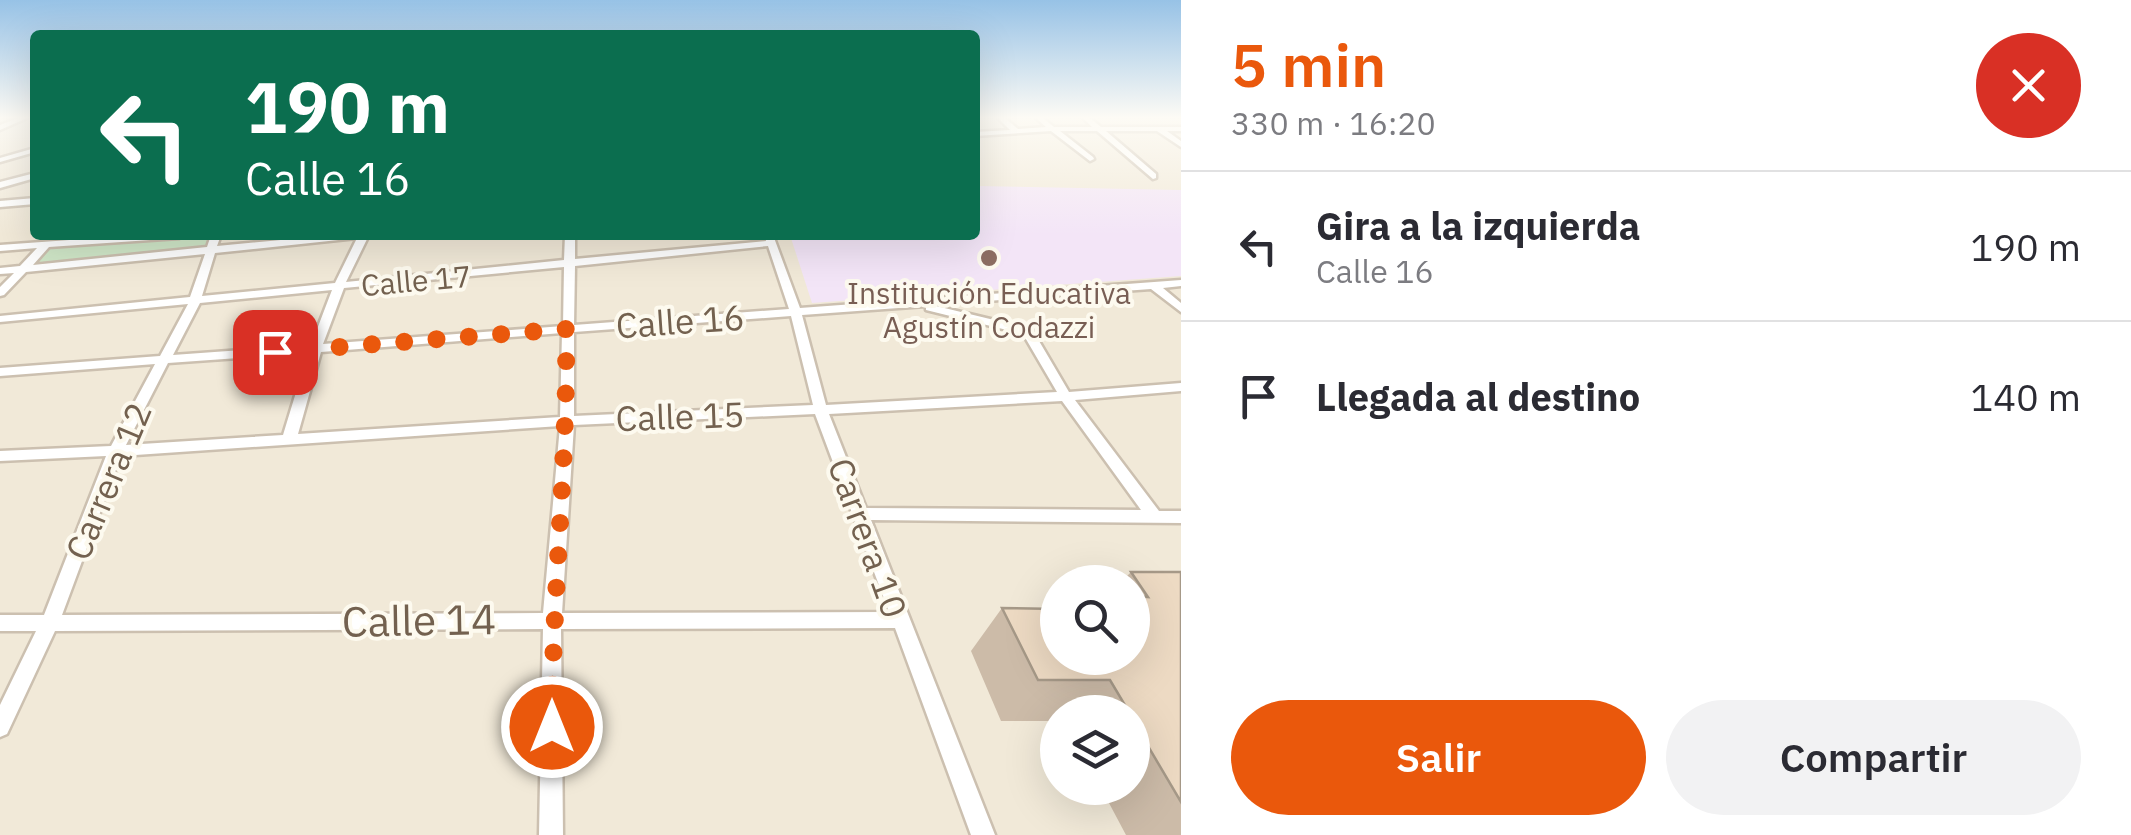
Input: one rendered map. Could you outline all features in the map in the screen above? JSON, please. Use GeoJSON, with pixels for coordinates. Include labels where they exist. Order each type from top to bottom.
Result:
{"type":"FeatureCollection","features":[{"type":"Feature","properties":{"kind":"street"},"geometry":{"type":"LineString","coordinates":[[1131,157],[1153,176]]}},
{"type":"Feature","properties":{"kind":"street"},"geometry":{"type":"LineString","coordinates":[[0,185],[30,176]]}},
{"type":"Feature","properties":{"kind":"street"},"geometry":{"type":"LineString","coordinates":[[0,204],[30,201]]}},
{"type":"Feature","properties":{"kind":"street"},"geometry":{"type":"LineString","coordinates":[[0,293],[51,240]]}},
{"type":"Feature","properties":{"kind":"street"},"geometry":{"type":"LineString","coordinates":[[0,248],[112,240]]}},
{"type":"Feature","properties":{"kind":"street","name":"Carrera 12"},"geometry":{"type":"LineString","coordinates":[[0,727],[49,624],[115,452],[194,303],[214,240]]}},
{"type":"Feature","properties":{"kind":"street"},"geometry":{"type":"LineString","coordinates":[[0,271],[316,240]]}},
{"type":"Feature","properties":{"kind":"street"},"geometry":{"type":"LineString","coordinates":[[289,440],[313,349],[336,287],[361,240]]}},
{"type":"Feature","properties":{"kind":"street"},"geometry":{"type":"LineString","coordinates":[[551,835],[552,619],[567,420],[570,240]]}},
{"type":"Feature","properties":{"kind":"street","name":"Calle 17"},"geometry":{"type":"LineString","coordinates":[[0,319],[569,266],[764,240]]}},
{"type":"Feature","properties":{"kind":"street","name":"Carrera 10"},"geometry":{"type":"LineString","coordinates":[[771,240],[796,313],[820,411],[983,835]]}},
{"type":"Feature","properties":{"kind":"street","name":"Calle 16"},"geometry":{"type":"LineString","coordinates":[[0,372],[1181,283]]}},
{"type":"Feature","properties":{"kind":"street"},"geometry":{"type":"LineString","coordinates":[[1152,285],[1181,309]]}},
{"type":"Feature","properties":{"kind":"street"},"geometry":{"type":"LineString","coordinates":[[915,305],[1028,332],[1066,397],[1154,516]]}},
{"type":"Feature","properties":{"kind":"street","name":"Calle 15"},"geometry":{"type":"LineString","coordinates":[[0,456],[115,452],[567,420],[1066,397],[1181,387]]}},
{"type":"Feature","properties":{"kind":"street"},"geometry":{"type":"LineString","coordinates":[[861,514],[1181,517]]}},
{"type":"Feature","properties":{"kind":"street","name":"Calle 14"},"geometry":{"type":"LineString","coordinates":[[0,623],[898,620]]}},
{"type":"Feature","properties":{"kind":"shaded area"},"geometry":{"type":"Polygon","coordinates":[[[0,157],[30,157],[30,240],[980,240],[980,157],[1181,157],[1181,835],[0,835],[0,157]]]}},
{"type":"Feature","properties":{"kind":"shaded area","name":"Institución Educativa Agustín Codazzi"},"geometry":{"type":"Polygon","coordinates":[[[980,186],[1181,190],[1181,276],[812,303],[792,240],[980,240],[980,186]]]}},
{"type":"Feature","properties":{"kind":"green space"},"geometry":{"type":"Polygon","coordinates":[[[210,240],[205,249],[32,266],[48,247],[210,240]]]}},
{"type":"Feature","properties":{"kind":"building"},"geometry":{"type":"Polygon","coordinates":[[[1150,572],[1181,572],[1181,802],[1150,749],[1150,695],[1119,695],[1110,680],[1038,680],[1002,608],[1040,609],[1040,675],[1150,675],[1150,572]]]}},
{"type":"Feature","properties":{"kind":"place","name":"Institución Educativa Agustín Codazzi"},"geometry":{"type":"Point","coordinates":[989,258]}},
{"type":"Feature","properties":{"kind":"route"},"geometry":{"type":"LineString","coordinates":[[275,352],[566,329],[567,420],[552,619],[552,727]]}}]}
